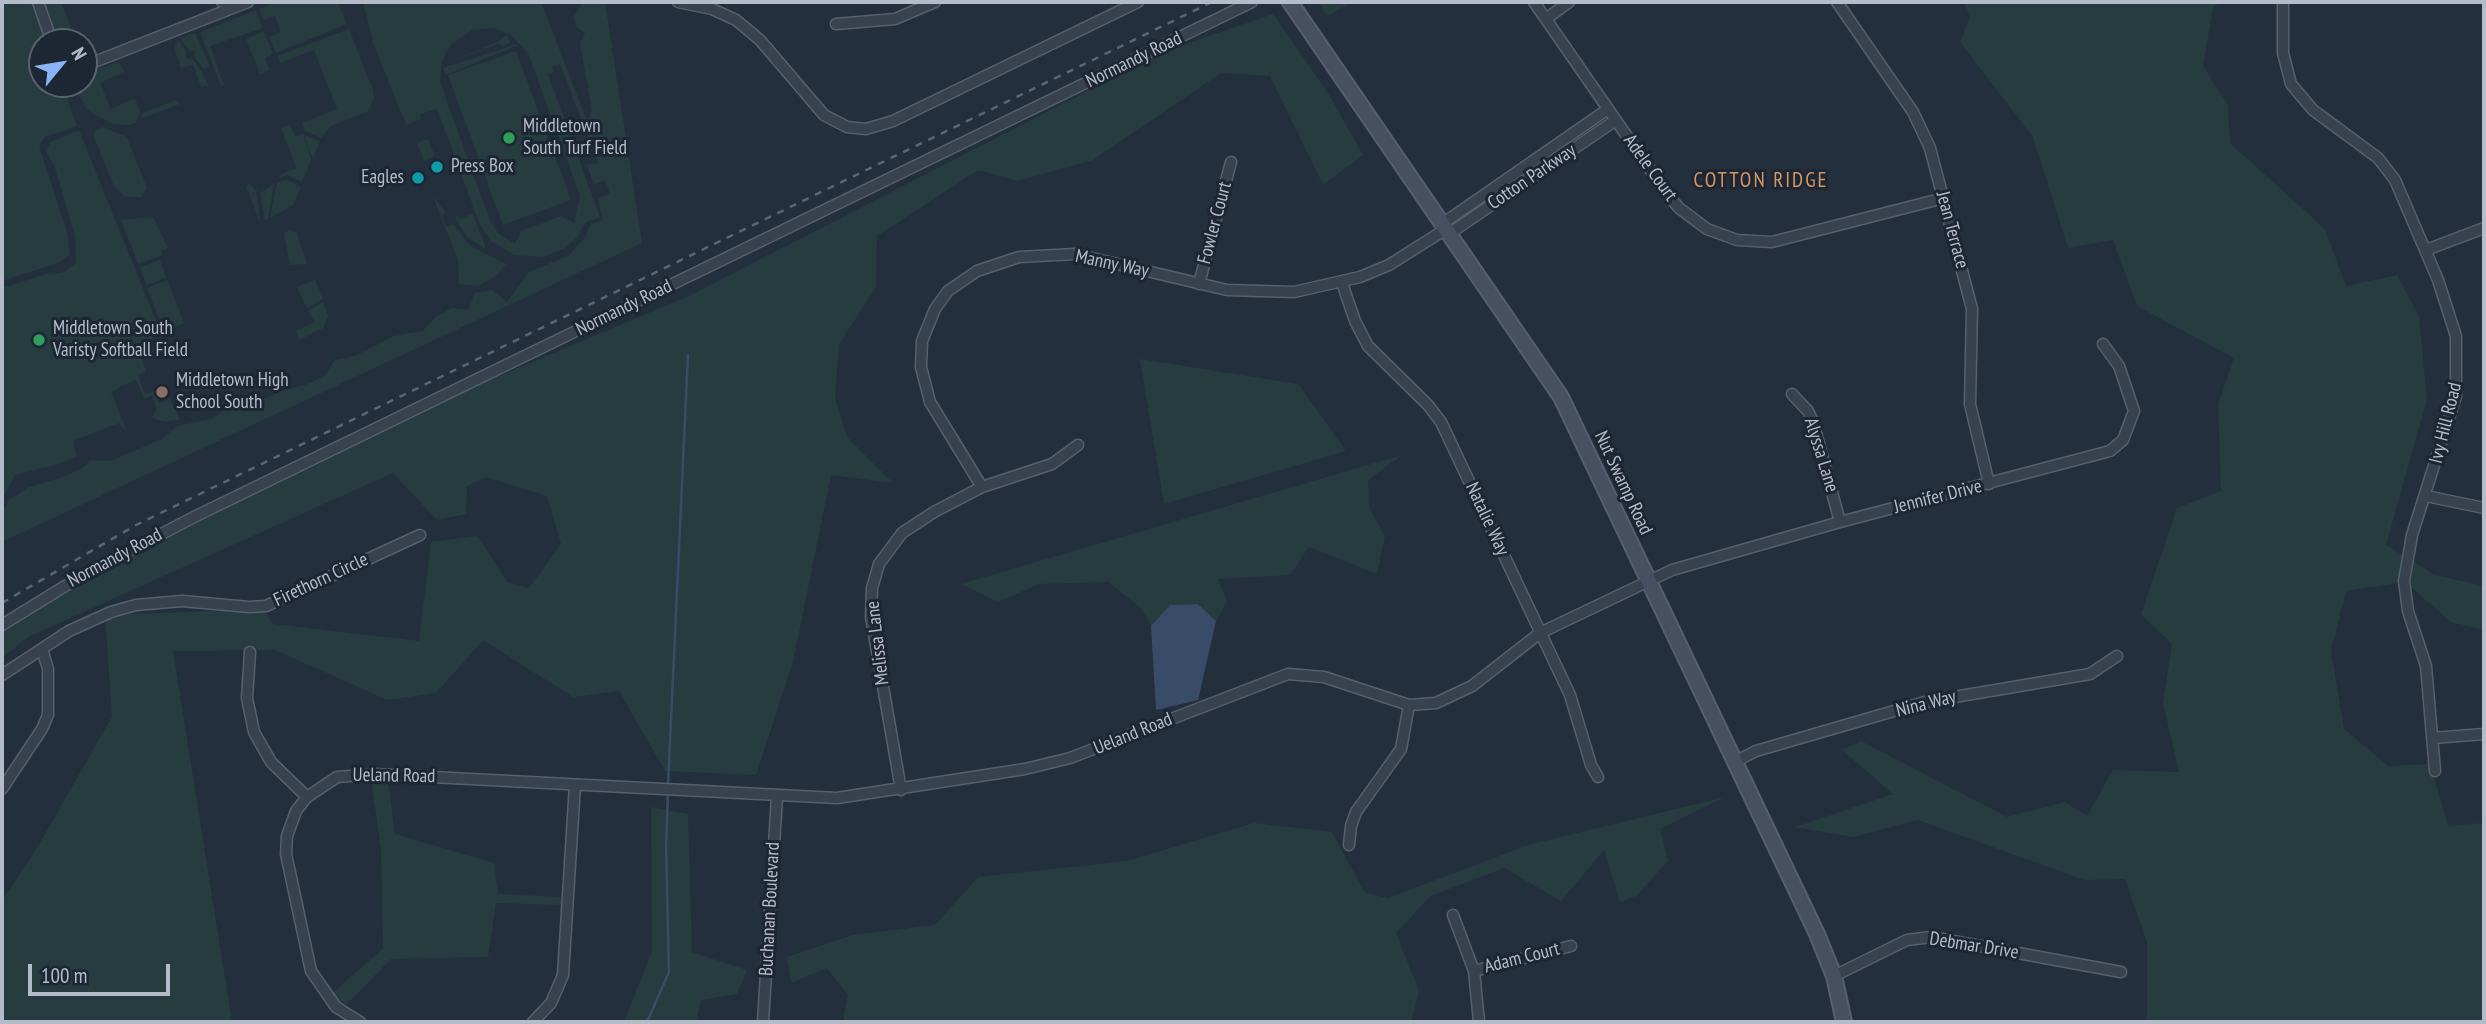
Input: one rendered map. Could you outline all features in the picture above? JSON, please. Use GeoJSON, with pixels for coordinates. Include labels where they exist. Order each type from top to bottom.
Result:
{"type":"FeatureCollection","features":[{"type":"Feature","properties":{"kind":"main road","name":"Nut Swamp Road"},"geometry":{"type":"LineString","coordinates":[[1290,2],[1561,397],[1817,934],[1834,976],[1844,1022]]}},
{"type":"Feature","properties":{"kind":"street"},"geometry":{"type":"LineString","coordinates":[[38,2],[47,28]]}},
{"type":"Feature","properties":{"kind":"street"},"geometry":{"type":"LineString","coordinates":[[222,2],[246,2]]}},
{"type":"Feature","properties":{"kind":"street"},"geometry":{"type":"LineString","coordinates":[[98,60],[246,2]]}},
{"type":"Feature","properties":{"kind":"street"},"geometry":{"type":"LineString","coordinates":[[678,2],[712,9],[736,20],[760,40],[824,115],[839,124],[866,129],[893,121],[1138,2]]}},
{"type":"Feature","properties":{"kind":"street"},"geometry":{"type":"LineString","coordinates":[[836,24],[895,19],[935,2]]}},
{"type":"Feature","properties":{"kind":"street","name":"Normandy Road"},"geometry":{"type":"LineString","coordinates":[[2,625],[83,575],[195,516],[1252,2]]}},
{"type":"Feature","properties":{"kind":"street","name":"Adele Court"},"geometry":{"type":"LineString","coordinates":[[1534,2],[1679,208],[1707,229],[1737,240],[1758,243],[1787,240],[1944,198]]}},
{"type":"Feature","properties":{"kind":"street"},"geometry":{"type":"LineString","coordinates":[[1546,19],[1569,2]]}},
{"type":"Feature","properties":{"kind":"street","name":"Jean Terrace"},"geometry":{"type":"LineString","coordinates":[[1838,2],[1913,112],[1930,148],[1972,309],[1970,404],[1989,484]]}},
{"type":"Feature","properties":{"kind":"street","name":"Ivy Hill Road"},"geometry":{"type":"LineString","coordinates":[[2283,2],[2283,52],[2291,84],[2313,110],[2385,166],[2403,194],[2451,313],[2458,353],[2459,379],[2451,421],[2412,535],[2404,581],[2409,611],[2426,666],[2435,771]]}},
{"type":"Feature","properties":{"kind":"street","name":"Cotton Parkway"},"geometry":{"type":"LineString","coordinates":[[1446,229],[1528,165],[1608,109]]}},
{"type":"Feature","properties":{"kind":"street","name":"Cotton Parkway"},"geometry":{"type":"LineString","coordinates":[[1446,229],[1536,175],[1616,120]]}},
{"type":"Feature","properties":{"kind":"street","name":"Fowler Court"},"geometry":{"type":"LineString","coordinates":[[1199,284],[1231,162]]}},
{"type":"Feature","properties":{"kind":"street"},"geometry":{"type":"LineString","coordinates":[[1528,165],[1536,175]]}},
{"type":"Feature","properties":{"kind":"street"},"geometry":{"type":"LineString","coordinates":[[2426,250],[2484,228]]}},
{"type":"Feature","properties":{"kind":"street","name":"Manny Way"},"geometry":{"type":"LineString","coordinates":[[982,487],[930,402],[922,379],[921,354],[924,332],[934,309],[948,291],[986,267],[1019,257],[1051,253],[1089,256],[1227,290],[1294,292],[1342,283],[1389,265],[1446,229]]}},
{"type":"Feature","properties":{"kind":"street","name":"Natalie Way"},"geometry":{"type":"LineString","coordinates":[[1342,283],[1355,321],[1368,346],[1428,405],[1441,422],[1578,713],[1587,753],[1598,778]]}},
{"type":"Feature","properties":{"kind":"street","name":"Jennifer Drive"},"geometry":{"type":"LineString","coordinates":[[1648,581],[1672,570],[1840,522],[2101,454],[2123,440],[2133,420],[2133,407],[2119,366],[2103,344]]}},
{"type":"Feature","properties":{"kind":"street","name":"Alyssa Lane"},"geometry":{"type":"LineString","coordinates":[[1792,394],[1808,411],[1813,422],[1840,522]]}},
{"type":"Feature","properties":{"kind":"street","name":"Melissa Lane"},"geometry":{"type":"LineString","coordinates":[[901,790],[871,617],[874,579],[886,554],[902,533],[934,512],[982,487],[1052,464],[1078,445]]}},
{"type":"Feature","properties":{"kind":"street"},"geometry":{"type":"LineString","coordinates":[[2426,496],[2484,508]]}},
{"type":"Feature","properties":{"kind":"street","name":"Firethorn Circle"},"geometry":{"type":"LineString","coordinates":[[2,675],[94,619],[136,605],[160,602],[266,606],[420,535]]}},
{"type":"Feature","properties":{"kind":"street","name":"Ueland Road"},"geometry":{"type":"LineString","coordinates":[[360,1022],[328,999],[317,985],[306,958],[286,846],[293,817],[307,797],[337,777],[355,773],[777,797],[836,798],[901,790],[1070,758],[1252,685],[1288,674],[1324,677],[1409,705],[1436,703],[1464,692],[1540,632],[1648,581]]}},
{"type":"Feature","properties":{"kind":"street"},"geometry":{"type":"LineString","coordinates":[[2,789],[42,729],[48,715],[48,669],[42,649]]}},
{"type":"Feature","properties":{"kind":"street"},"geometry":{"type":"LineString","coordinates":[[250,652],[247,698],[254,732],[271,762],[307,797]]}},
{"type":"Feature","properties":{"kind":"street","name":"Nina Way"},"geometry":{"type":"LineString","coordinates":[[1734,762],[1756,751],[1926,702],[2090,674],[2117,656]]}},
{"type":"Feature","properties":{"kind":"street"},"geometry":{"type":"LineString","coordinates":[[1349,845],[1356,812],[1401,749],[1409,705]]}},
{"type":"Feature","properties":{"kind":"street"},"geometry":{"type":"LineString","coordinates":[[2433,738],[2484,734]]}},
{"type":"Feature","properties":{"kind":"street"},"geometry":{"type":"LineString","coordinates":[[533,1022],[551,1003],[563,975],[575,785]]}},
{"type":"Feature","properties":{"kind":"street","name":"Buchanan Boulevard"},"geometry":{"type":"LineString","coordinates":[[764,1022],[777,797]]}},
{"type":"Feature","properties":{"kind":"street"},"geometry":{"type":"LineString","coordinates":[[1452,915],[1474,971],[1479,1022]]}},
{"type":"Feature","properties":{"kind":"street","name":"Debmar Drive"},"geometry":{"type":"LineString","coordinates":[[1834,976],[1907,940],[1931,937],[2121,972]]}},
{"type":"Feature","properties":{"kind":"street","name":"Adam Court"},"geometry":{"type":"LineString","coordinates":[[1474,971],[1571,946]]}},
{"type":"Feature","properties":{"kind":"green space"},"geometry":{"type":"Polygon","coordinates":[[[2,2],[33,2],[41,28],[28,28],[28,98],[67,98],[77,126],[45,137],[39,146],[67,232],[70,255],[55,264],[2,281],[2,2]]]}},
{"type":"Feature","properties":{"kind":"green space"},"geometry":{"type":"Polygon","coordinates":[[[44,2],[61,2],[71,28],[52,28],[44,2]]]}},
{"type":"Feature","properties":{"kind":"green space"},"geometry":{"type":"Polygon","coordinates":[[[276,2],[338,2],[347,24],[276,53],[269,37],[281,32],[275,16],[263,20],[259,9],[276,2]]]}},
{"type":"Feature","properties":{"kind":"green space"},"geometry":{"type":"Polygon","coordinates":[[[363,2],[541,2],[588,123],[592,110],[580,44],[585,33],[576,27],[574,16],[583,2],[605,2],[642,243],[2,542],[2,510],[10,499],[29,487],[60,478],[84,467],[90,460],[110,461],[162,439],[177,426],[211,419],[227,409],[240,409],[282,391],[308,384],[325,375],[335,360],[355,356],[394,336],[423,331],[435,317],[452,308],[468,310],[475,293],[493,290],[507,302],[529,272],[568,256],[584,239],[591,224],[603,220],[598,198],[610,193],[605,180],[594,185],[587,165],[598,163],[560,64],[552,67],[554,72],[548,74],[600,217],[586,222],[578,236],[565,248],[543,257],[514,255],[491,241],[480,225],[437,109],[420,114],[421,119],[406,125],[373,42],[363,2]],[[493,28],[472,30],[451,45],[442,60],[440,82],[490,221],[499,234],[515,244],[521,231],[561,216],[574,223],[580,196],[528,53],[510,34],[493,28]]]}},
{"type":"Feature","properties":{"kind":"green space"},"geometry":{"type":"Polygon","coordinates":[[[1318,2],[1352,2],[1327,16],[1318,2]]]}},
{"type":"Feature","properties":{"kind":"green space"},"geometry":{"type":"Polygon","coordinates":[[[1964,2],[2221,2],[2213,8],[2203,66],[2228,105],[2230,143],[2325,229],[2346,286],[2397,275],[2419,316],[2427,399],[2386,545],[2435,575],[2484,586],[2484,630],[2451,622],[2405,582],[2346,591],[2331,651],[2344,729],[2388,766],[2430,764],[2448,826],[2484,823],[2484,1022],[2147,1022],[2147,942],[2125,879],[2084,880],[1918,820],[1853,837],[1795,827],[1893,794],[1842,750],[1861,741],[2007,817],[2065,802],[2087,816],[2113,770],[2179,772],[2163,703],[2172,644],[2141,614],[2177,508],[2221,491],[2218,404],[2234,358],[2137,306],[2113,240],[2068,248],[2033,137],[1960,42],[1970,17],[1964,2]]]}},
{"type":"Feature","properties":{"kind":"green space"},"geometry":{"type":"Polygon","coordinates":[[[256,10],[263,28],[210,46],[224,85],[221,86],[200,32],[256,10]]]}},
{"type":"Feature","properties":{"kind":"green space"},"geometry":{"type":"Polygon","coordinates":[[[1273,14],[1328,93],[1363,155],[1323,185],[1270,76],[1221,73],[1093,160],[1018,181],[978,170],[877,236],[876,287],[839,344],[835,398],[847,437],[893,483],[831,475],[793,662],[756,775],[665,771],[619,691],[573,697],[483,640],[436,693],[387,700],[275,650],[173,651],[232,1022],[2,1022],[2,901],[38,846],[112,717],[105,615],[263,609],[273,624],[419,641],[431,542],[478,536],[507,582],[529,588],[561,544],[547,496],[486,477],[467,486],[466,514],[437,520],[393,473],[28,637],[2,658],[2,631],[25,613],[390,422],[689,296],[1165,51],[1273,14]]]}},
{"type":"Feature","properties":{"kind":"green space"},"geometry":{"type":"Polygon","coordinates":[[[349,29],[373,90],[374,100],[367,112],[331,126],[321,138],[305,131],[302,123],[337,109],[314,50],[280,63],[277,56],[349,29]]]}},
{"type":"Feature","properties":{"kind":"green space"},"geometry":{"type":"Polygon","coordinates":[[[264,31],[273,54],[265,58],[269,70],[260,74],[246,39],[264,31]]]}},
{"type":"Feature","properties":{"kind":"green space"},"geometry":{"type":"Polygon","coordinates":[[[195,33],[210,67],[203,69],[195,58],[195,51],[189,50],[180,39],[195,33]]]}},
{"type":"Feature","properties":{"kind":"green space"},"geometry":{"type":"Polygon","coordinates":[[[507,35],[510,43],[503,46],[498,44],[445,64],[498,42],[507,35]]]}},
{"type":"Feature","properties":{"kind":"green space"},"geometry":{"type":"Polygon","coordinates":[[[178,40],[187,52],[186,58],[193,60],[208,85],[201,87],[193,65],[181,68],[174,47],[178,40]]]}},
{"type":"Feature","properties":{"kind":"green space"},"geometry":{"type":"Polygon","coordinates":[[[517,44],[446,75],[443,68],[517,44]]]}},
{"type":"Feature","properties":{"kind":"green space","name":"Middletown South Turf Field"},"geometry":{"type":"Polygon","coordinates":[[[516,51],[571,200],[503,225],[448,75],[516,51]]]}},
{"type":"Feature","properties":{"kind":"green space"},"geometry":{"type":"Polygon","coordinates":[[[119,62],[124,72],[100,83],[111,109],[135,98],[140,112],[136,123],[113,124],[85,107],[80,98],[98,98],[98,69],[119,62]]]}},
{"type":"Feature","properties":{"kind":"green space"},"geometry":{"type":"Polygon","coordinates":[[[176,100],[180,104],[140,119],[142,113],[176,100]]]}},
{"type":"Feature","properties":{"kind":"green space"},"geometry":{"type":"Polygon","coordinates":[[[290,124],[295,137],[303,134],[311,160],[302,182],[287,175],[279,179],[279,175],[296,168],[281,128],[290,124]]]}},
{"type":"Feature","properties":{"kind":"green space"},"geometry":{"type":"Polygon","coordinates":[[[102,127],[127,137],[147,188],[141,197],[125,197],[114,186],[93,135],[95,130],[102,127]]]}},
{"type":"Feature","properties":{"kind":"green space"},"geometry":{"type":"Polygon","coordinates":[[[79,130],[160,331],[151,340],[105,360],[152,342],[155,350],[142,359],[146,371],[138,375],[145,394],[154,391],[159,403],[170,399],[180,419],[165,422],[152,418],[157,409],[152,396],[144,399],[136,380],[123,385],[111,392],[127,432],[119,423],[73,441],[76,456],[62,463],[15,475],[2,500],[2,288],[46,274],[62,273],[76,263],[75,236],[55,168],[46,151],[51,142],[79,130]]]}},
{"type":"Feature","properties":{"kind":"green space"},"geometry":{"type":"Polygon","coordinates":[[[305,136],[320,141],[314,157],[308,150],[305,136]]]}},
{"type":"Feature","properties":{"kind":"green space"},"geometry":{"type":"Polygon","coordinates":[[[428,139],[435,156],[424,161],[417,143],[428,139]]]}},
{"type":"Feature","properties":{"kind":"green space"},"geometry":{"type":"Polygon","coordinates":[[[286,179],[301,187],[293,205],[270,218],[277,183],[286,179]]]}},
{"type":"Feature","properties":{"kind":"green space"},"geometry":{"type":"Polygon","coordinates":[[[250,184],[257,192],[260,223],[246,186],[250,184]]]}},
{"type":"Feature","properties":{"kind":"green space"},"geometry":{"type":"Polygon","coordinates":[[[274,184],[268,219],[265,220],[260,193],[274,184]]]}},
{"type":"Feature","properties":{"kind":"green space"},"geometry":{"type":"Polygon","coordinates":[[[433,196],[448,215],[444,213],[442,218],[446,227],[453,224],[470,246],[506,264],[495,277],[477,286],[459,284],[458,261],[433,196]]]}},
{"type":"Feature","properties":{"kind":"green space"},"geometry":{"type":"Polygon","coordinates":[[[457,214],[459,219],[473,214],[486,249],[467,237],[455,218],[457,214]]]}},
{"type":"Feature","properties":{"kind":"green space"},"geometry":{"type":"Polygon","coordinates":[[[153,217],[168,248],[161,251],[162,255],[138,264],[121,220],[153,217]]]}},
{"type":"Feature","properties":{"kind":"green space"},"geometry":{"type":"Polygon","coordinates":[[[284,233],[297,233],[307,264],[290,265],[284,233]]]}},
{"type":"Feature","properties":{"kind":"green space"},"geometry":{"type":"Polygon","coordinates":[[[160,260],[166,278],[146,285],[140,267],[160,260]]]}},
{"type":"Feature","properties":{"kind":"green space"},"geometry":{"type":"Polygon","coordinates":[[[167,280],[184,323],[164,331],[147,288],[167,280]]]}},
{"type":"Feature","properties":{"kind":"green space"},"geometry":{"type":"Polygon","coordinates":[[[315,280],[323,299],[307,308],[297,287],[315,280]]]}},
{"type":"Feature","properties":{"kind":"green space"},"geometry":{"type":"Polygon","coordinates":[[[323,302],[328,316],[323,328],[299,340],[296,331],[315,322],[308,311],[323,302]]]}},
{"type":"Feature","properties":{"kind":"green space"},"geometry":{"type":"Polygon","coordinates":[[[1140,359],[1298,384],[1346,451],[1164,504],[1140,359]]]}},
{"type":"Feature","properties":{"kind":"green space"},"geometry":{"type":"Polygon","coordinates":[[[1402,455],[1368,480],[1369,507],[1385,537],[1377,574],[1309,547],[1290,575],[1218,579],[1227,601],[1216,621],[1198,604],[1171,605],[1151,626],[1141,608],[1108,582],[1039,584],[998,602],[961,584],[1402,455]]]}},
{"type":"Feature","properties":{"kind":"green space"},"geometry":{"type":"Polygon","coordinates":[[[371,780],[388,781],[395,834],[494,863],[498,894],[562,897],[561,905],[496,903],[488,957],[391,959],[344,1007],[332,993],[383,949],[381,849],[371,780]]]}},
{"type":"Feature","properties":{"kind":"green space"},"geometry":{"type":"Polygon","coordinates":[[[1725,797],[1660,829],[1668,861],[1636,896],[1620,902],[1604,850],[1561,901],[1504,868],[1431,896],[1396,933],[1419,991],[1411,1022],[843,1022],[848,995],[827,968],[791,983],[787,957],[853,935],[935,925],[978,877],[1127,861],[1254,823],[1332,832],[1365,893],[1388,898],[1528,845],[1725,797]]]}},
{"type":"Feature","properties":{"kind":"green space"},"geometry":{"type":"Polygon","coordinates":[[[651,807],[688,814],[692,952],[747,970],[737,994],[701,1000],[696,1022],[624,1022],[652,951],[651,807]]]}},
{"type":"Feature","properties":{"kind":"water"},"geometry":{"type":"Polygon","coordinates":[[[1198,604],[1216,621],[1198,700],[1156,710],[1151,626],[1170,605],[1198,604]]]}},
{"type":"Feature","properties":{"kind":"waterway"},"geometry":{"type":"LineString","coordinates":[[668,785],[688,355]]}},
{"type":"Feature","properties":{"kind":"waterway"},"geometry":{"type":"LineString","coordinates":[[647,1022],[669,972],[666,845],[668,792]]}},
{"type":"Feature","properties":{"kind":"railway"},"geometry":{"type":"LineString","coordinates":[[2,603],[136,525],[1212,2]]}},
{"type":"Feature","properties":{"kind":"place","name":"Middletown South Turf Field"},"geometry":{"type":"Point","coordinates":[509,138]}},
{"type":"Feature","properties":{"kind":"place","name":"Press Box"},"geometry":{"type":"Point","coordinates":[437,167]}},
{"type":"Feature","properties":{"kind":"place","name":"Eagles"},"geometry":{"type":"Point","coordinates":[418,178]}},
{"type":"Feature","properties":{"kind":"place","name":"Middletown South Varisty Softball Field"},"geometry":{"type":"Point","coordinates":[39,340]}},
{"type":"Feature","properties":{"kind":"place","name":"Middletown High School South"},"geometry":{"type":"Point","coordinates":[162,392]}},
{"type":"Feature","properties":{"kind":"district","name":"COTTON RIDGE"},"geometry":{"type":"Point","coordinates":[1761,181]}}]}
